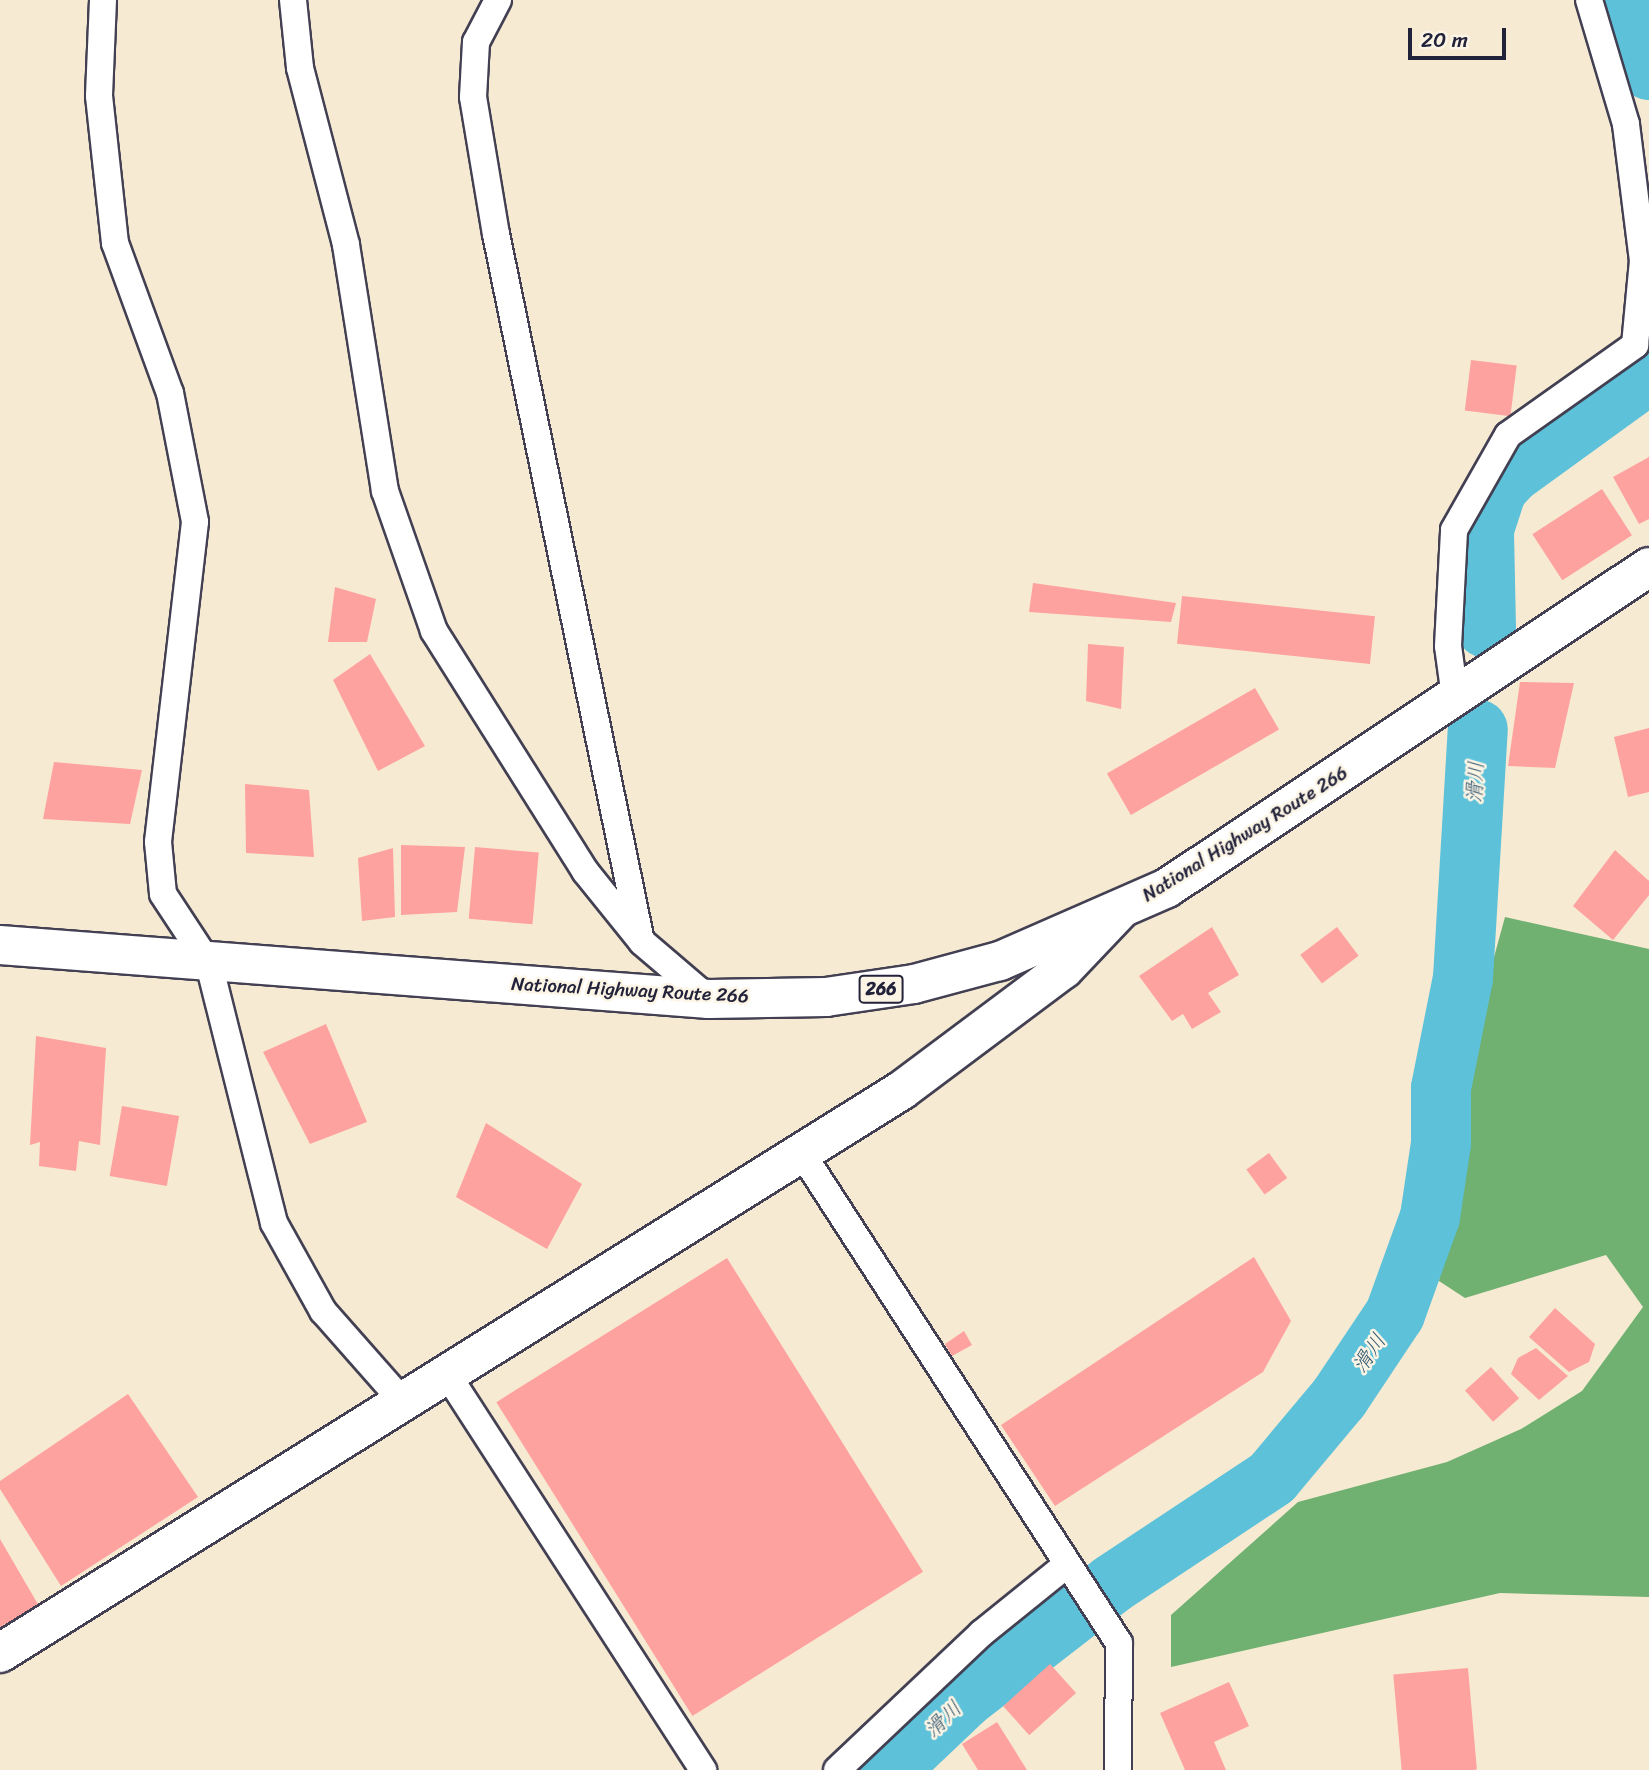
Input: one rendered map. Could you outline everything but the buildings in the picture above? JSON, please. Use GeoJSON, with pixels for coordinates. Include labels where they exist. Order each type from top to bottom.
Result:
{"type":"FeatureCollection","features":[{"type":"Feature","properties":{"kind":"main road","name":"National Highway Route 266"},"geometry":{"type":"LineString","coordinates":[[0,945],[209,964],[709,999],[825,997],[914,984],[1000,961],[1167,888],[1649,567]]}},
{"type":"Feature","properties":{"kind":"main road"},"geometry":{"type":"LineString","coordinates":[[0,1653],[803,1155],[902,1090],[1064,969],[1119,911]]}},
{"type":"Feature","properties":{"kind":"street"},"geometry":{"type":"LineString","coordinates":[[103,0],[99,96],[115,243],[170,393],[195,522],[158,842],[163,894],[209,964],[274,1223],[323,1311],[404,1403]]}},
{"type":"Feature","properties":{"kind":"street"},"geometry":{"type":"LineString","coordinates":[[293,0],[300,68],[346,245],[385,491],[434,631],[564,840],[642,942],[709,999]]}},
{"type":"Feature","properties":{"kind":"street"},"geometry":{"type":"LineString","coordinates":[[498,0],[476,42],[473,97],[499,247],[642,942]]}},
{"type":"Feature","properties":{"kind":"street"},"geometry":{"type":"LineString","coordinates":[[1455,697],[1448,646],[1454,530],[1508,435],[1635,345],[1643,261],[1626,124],[1590,0]]}},
{"type":"Feature","properties":{"kind":"street"},"geometry":{"type":"LineString","coordinates":[[803,1155],[1065,1566],[1119,1643],[1118,1770]]}},
{"type":"Feature","properties":{"kind":"street"},"geometry":{"type":"LineString","coordinates":[[447,1374],[703,1770]]}},
{"type":"Feature","properties":{"kind":"street"},"geometry":{"type":"LineString","coordinates":[[837,1770],[982,1633],[1065,1566]]}},
{"type":"Feature","properties":{"kind":"green space"},"geometry":{"type":"Polygon","coordinates":[[[1505,917],[1649,949],[1649,1597],[1500,1593],[1171,1667],[1171,1615],[1298,1502],[1447,1462],[1521,1429],[1582,1391],[1643,1307],[1606,1255],[1465,1298],[1439,1281],[1485,990],[1505,917]]]}},
{"type":"Feature","properties":{"kind":"waterway","name":"滑川"},"geometry":{"type":"LineString","coordinates":[[1625,0],[1649,70]]}},
{"type":"Feature","properties":{"kind":"waterway","name":"滑川"},"geometry":{"type":"LineString","coordinates":[[1486,628],[1484,529],[1497,489],[1512,473],[1649,374]]}},
{"type":"Feature","properties":{"kind":"waterway","name":"滑川"},"geometry":{"type":"LineString","coordinates":[[889,1770],[966,1697],[1112,1584],[1272,1478],[1339,1398],[1395,1314],[1430,1217],[1441,1143],[1441,1088],[1463,978],[1478,729]]}}]}
